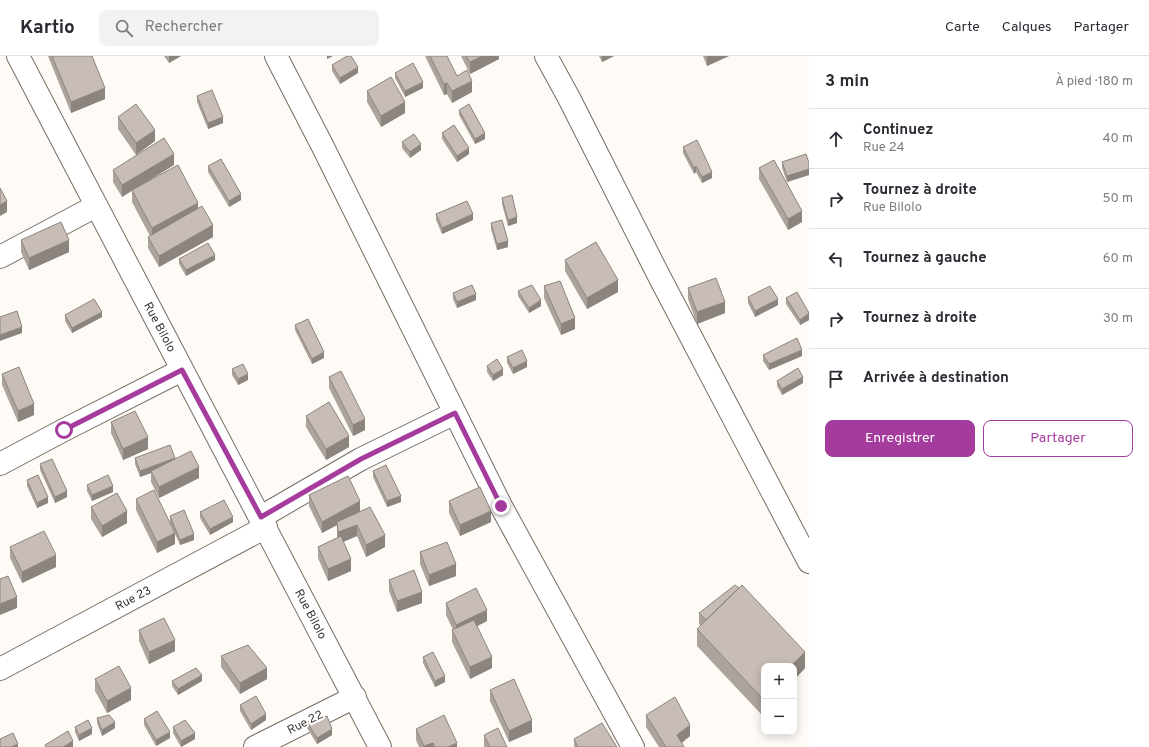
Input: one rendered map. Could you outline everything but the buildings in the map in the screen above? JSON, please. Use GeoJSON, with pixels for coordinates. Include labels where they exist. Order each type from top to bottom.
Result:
{"type":"FeatureCollection","features":[{"type":"Feature","properties":{"kind":"street","name":"Rue Bilolo"},"geometry":{"type":"LineString","coordinates":[[18,56],[380,747]]}},
{"type":"Feature","properties":{"kind":"street"},"geometry":{"type":"LineString","coordinates":[[276,56],[323,147],[501,506],[633,747]]}},
{"type":"Feature","properties":{"kind":"street"},"geometry":{"type":"LineString","coordinates":[[546,56],[809,562]]}},
{"type":"Feature","properties":{"kind":"street"},"geometry":{"type":"LineString","coordinates":[[0,257],[96,206]]}},
{"type":"Feature","properties":{"kind":"street"},"geometry":{"type":"LineString","coordinates":[[0,464],[182,370]]}},
{"type":"Feature","properties":{"kind":"street","name":"Rue 23"},"geometry":{"type":"LineString","coordinates":[[0,669],[263,522],[361,459],[455,413]]}},
{"type":"Feature","properties":{"kind":"street","name":"Rue 22"},"geometry":{"type":"LineString","coordinates":[[255,747],[354,697]]}},
{"type":"Feature","properties":{"kind":"route"},"geometry":{"type":"LineString","coordinates":[[64,430],[182,370],[261,517],[361,459],[455,413],[501,506]]}}]}
